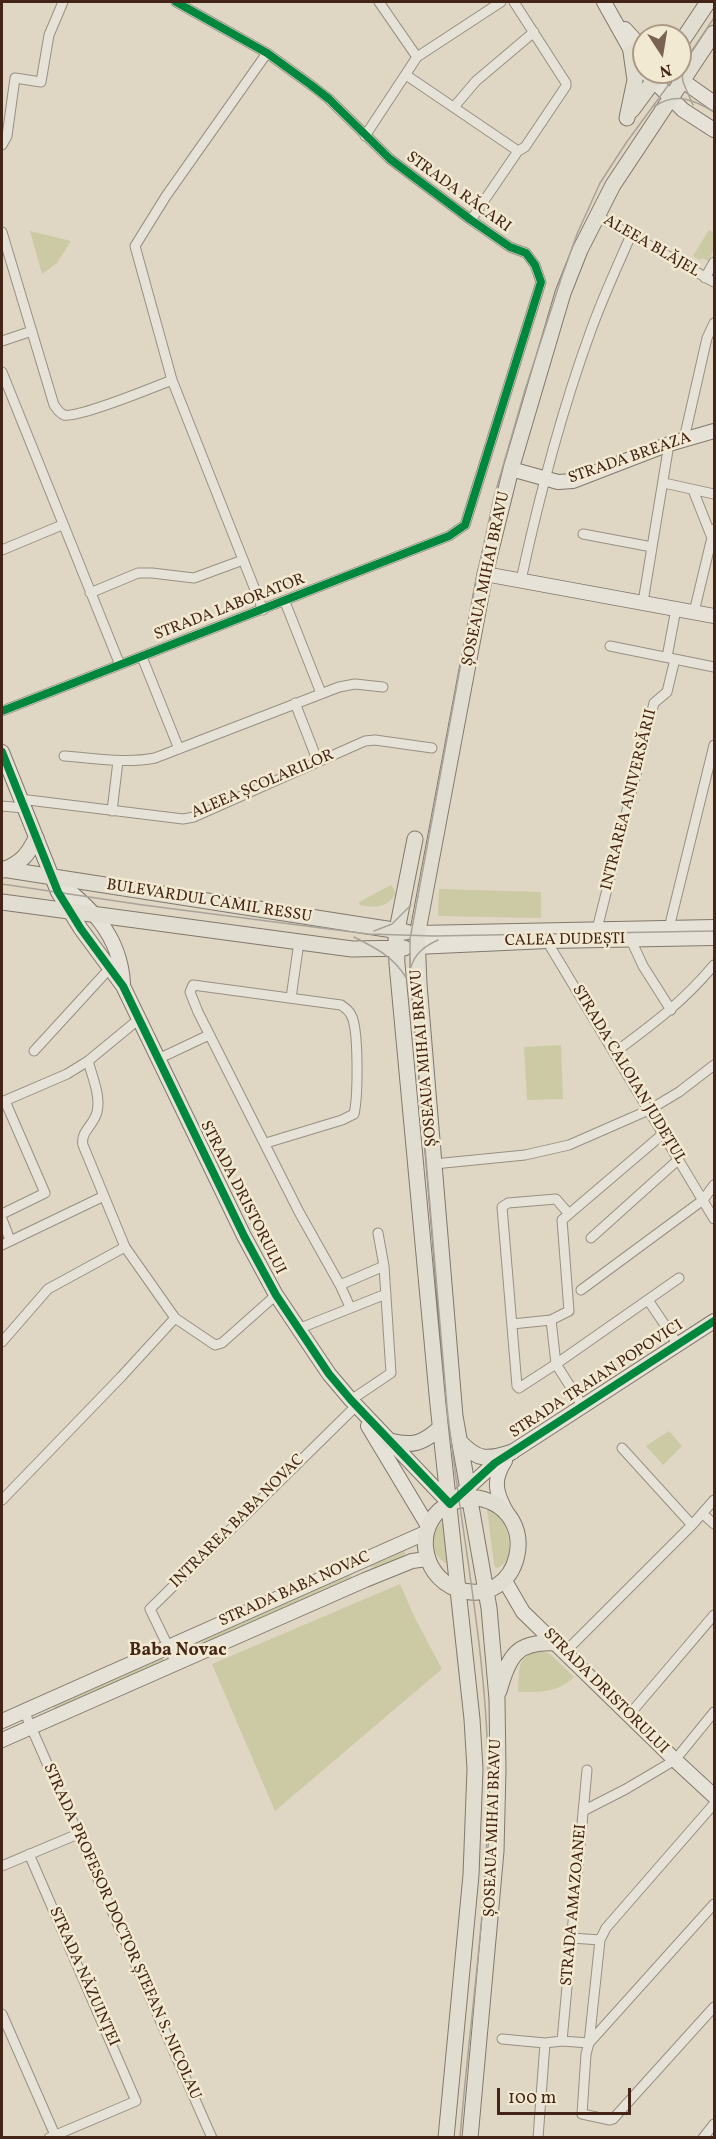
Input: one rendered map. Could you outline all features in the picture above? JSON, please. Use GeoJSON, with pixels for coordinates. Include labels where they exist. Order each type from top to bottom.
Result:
{"type":"FeatureCollection","features":[{"type":"Feature","properties":{"kind":"main road"},"geometry":{"type":"LineString","coordinates":[[692,26],[708,2]]}},
{"type":"Feature","properties":{"kind":"main road","name":"ȘOSEAUA MIHAI BRAVU"},"geometry":{"type":"LineString","coordinates":[[692,68],[714,33]]}},
{"type":"Feature","properties":{"kind":"main road"},"geometry":{"type":"LineString","coordinates":[[634,84],[627,118],[646,84]]}},
{"type":"Feature","properties":{"kind":"main road","name":"ȘOSEAUA MIHAI BRAVU"},"geometry":{"type":"LineString","coordinates":[[470,2138],[496,1851],[497,1699],[486,1590],[454,1410],[418,978],[417,940],[485,574],[512,469],[563,293],[580,250],[613,185],[682,84]]}},
{"type":"Feature","properties":{"kind":"main road"},"geometry":{"type":"LineString","coordinates":[[2,869],[14,866],[25,858],[36,838]]}},
{"type":"Feature","properties":{"kind":"main road","name":"ȘOSEAUA MIHAI BRAVU"},"geometry":{"type":"LineString","coordinates":[[415,839],[397,931],[396,949],[440,1428],[472,1719],[474,1803],[471,1875],[446,2138]]}},
{"type":"Feature","properties":{"kind":"main road","name":"BULEVARDUL CAMIL RESSU"},"geometry":{"type":"LineString","coordinates":[[2,869],[397,931],[417,940]]}},
{"type":"Feature","properties":{"kind":"main road"},"geometry":{"type":"LineString","coordinates":[[403,899],[423,902]]}},
{"type":"Feature","properties":{"kind":"main road","name":"BULEVARDUL CAMIL RESSU"},"geometry":{"type":"LineString","coordinates":[[2,902],[360,949],[396,949],[417,940]]}},
{"type":"Feature","properties":{"kind":"main road"},"geometry":{"type":"LineString","coordinates":[[360,949],[363,926]]}},
{"type":"Feature","properties":{"kind":"main road"},"geometry":{"type":"LineString","coordinates":[[399,980],[418,978]]}},
{"type":"Feature","properties":{"kind":"main road"},"geometry":{"type":"LineString","coordinates":[[390,1441],[404,1444],[416,1443],[440,1428]]}},
{"type":"Feature","properties":{"kind":"main road"},"geometry":{"type":"LineString","coordinates":[[460,1442],[477,1457],[488,1458],[512,1452]]}},
{"type":"Feature","properties":{"kind":"main road"},"geometry":{"type":"LineString","coordinates":[[469,1493],[507,1513],[516,1528],[518,1550],[516,1563],[505,1581],[486,1590],[474,1592],[458,1589],[440,1579],[427,1558],[426,1529],[441,1510],[450,1504],[469,1493]]}},
{"type":"Feature","properties":{"kind":"main road"},"geometry":{"type":"LineString","coordinates":[[497,1699],[508,1665],[521,1648],[537,1643],[561,1647]]}},
{"type":"Feature","properties":{"kind":"street"},"geometry":{"type":"LineString","coordinates":[[2,145],[7,136],[15,78],[41,82],[49,35],[63,2]]}},
{"type":"Feature","properties":{"kind":"street","name":"STRADA RĂCARI"},"geometry":{"type":"LineString","coordinates":[[176,2],[267,52],[329,99],[390,159],[510,247],[526,253],[535,265],[541,282],[465,525]]}},
{"type":"Feature","properties":{"kind":"street"},"geometry":{"type":"LineString","coordinates":[[379,2],[417,57]]}},
{"type":"Feature","properties":{"kind":"street"},"geometry":{"type":"LineString","coordinates":[[365,136],[417,57],[501,2]]}},
{"type":"Feature","properties":{"kind":"street"},"geometry":{"type":"LineString","coordinates":[[471,220],[518,151],[525,147],[566,86],[514,2]]}},
{"type":"Feature","properties":{"kind":"street"},"geometry":{"type":"LineString","coordinates":[[605,4],[632,44]]}},
{"type":"Feature","properties":{"kind":"street"},"geometry":{"type":"LineString","coordinates":[[454,107],[476,81],[534,32]]}},
{"type":"Feature","properties":{"kind":"street"},"geometry":{"type":"LineString","coordinates":[[263,610],[172,380],[135,250],[136,242],[267,52]]}},
{"type":"Feature","properties":{"kind":"street"},"geometry":{"type":"LineString","coordinates":[[406,75],[518,151]]}},
{"type":"Feature","properties":{"kind":"street"},"geometry":{"type":"LineString","coordinates":[[659,84],[687,113],[714,130]]}},
{"type":"Feature","properties":{"kind":"street"},"geometry":{"type":"LineString","coordinates":[[686,84],[714,103]]}},
{"type":"Feature","properties":{"kind":"street","name":"ALEEA BLĂJEL"},"geometry":{"type":"LineString","coordinates":[[597,216],[710,280],[714,262]]}},
{"type":"Feature","properties":{"kind":"street"},"geometry":{"type":"LineString","coordinates":[[2,232],[54,405],[63,415],[86,411],[172,380]]}},
{"type":"Feature","properties":{"kind":"street","name":"ȘOSEAUA MIHAI BRAVU"},"geometry":{"type":"LineString","coordinates":[[521,580],[545,479],[590,334],[631,235]]}},
{"type":"Feature","properties":{"kind":"street"},"geometry":{"type":"LineString","coordinates":[[684,439],[707,338],[714,323]]}},
{"type":"Feature","properties":{"kind":"street"},"geometry":{"type":"LineString","coordinates":[[2,341],[32,331]]}},
{"type":"Feature","properties":{"kind":"street"},"geometry":{"type":"LineString","coordinates":[[2,372],[120,666]]}},
{"type":"Feature","properties":{"kind":"street","name":"STRADA BREAZA"},"geometry":{"type":"LineString","coordinates":[[512,469],[558,482],[573,481],[669,444],[714,431]]}},
{"type":"Feature","properties":{"kind":"street"},"geometry":{"type":"LineString","coordinates":[[643,602],[669,444]]}},
{"type":"Feature","properties":{"kind":"street"},"geometry":{"type":"LineString","coordinates":[[664,483],[714,494]]}},
{"type":"Feature","properties":{"kind":"street"},"geometry":{"type":"LineString","coordinates":[[693,490],[713,534],[694,612]]}},
{"type":"Feature","properties":{"kind":"street"},"geometry":{"type":"LineString","coordinates":[[2,550],[62,525]]}},
{"type":"Feature","properties":{"kind":"street","name":"STRADA LABORATOR"},"geometry":{"type":"LineString","coordinates":[[2,711],[285,602],[449,536],[465,525]]}},
{"type":"Feature","properties":{"kind":"street"},"geometry":{"type":"LineString","coordinates":[[583,534],[652,547]]}},
{"type":"Feature","properties":{"kind":"street"},"geometry":{"type":"LineString","coordinates":[[90,593],[138,573],[194,578],[243,560]]}},
{"type":"Feature","properties":{"kind":"street"},"geometry":{"type":"LineString","coordinates":[[485,574],[714,616]]}},
{"type":"Feature","properties":{"kind":"street","name":"STRADA LABORATOR"},"geometry":{"type":"LineString","coordinates":[[285,602],[321,693]]}},
{"type":"Feature","properties":{"kind":"street","name":"INTRAREA ANIVERSĂRII"},"geometry":{"type":"LineString","coordinates":[[597,934],[654,703],[668,692],[676,609]]}},
{"type":"Feature","properties":{"kind":"street"},"geometry":{"type":"LineString","coordinates":[[610,646],[714,667]]}},
{"type":"Feature","properties":{"kind":"street"},"geometry":{"type":"LineString","coordinates":[[142,657],[179,749]]}},
{"type":"Feature","properties":{"kind":"street"},"geometry":{"type":"LineString","coordinates":[[64,756],[118,761],[155,758],[321,693],[355,684],[383,687]]}},
{"type":"Feature","properties":{"kind":"street"},"geometry":{"type":"LineString","coordinates":[[295,703],[318,762]]}},
{"type":"Feature","properties":{"kind":"street","name":"ALEEA ȘCOLARILOR"},"geometry":{"type":"LineString","coordinates":[[2,806],[22,804],[183,819],[370,740],[432,748]]}},
{"type":"Feature","properties":{"kind":"street"},"geometry":{"type":"LineString","coordinates":[[668,934],[714,745]]}},
{"type":"Feature","properties":{"kind":"street"},"geometry":{"type":"LineString","coordinates":[[2,752],[51,877]]}},
{"type":"Feature","properties":{"kind":"street"},"geometry":{"type":"LineString","coordinates":[[112,811],[118,761]]}},
{"type":"Feature","properties":{"kind":"street","name":"STRADA DRISTORULUI"},"geometry":{"type":"LineString","coordinates":[[51,877],[69,910],[123,986],[244,1236],[276,1295],[329,1374],[450,1504]]}},
{"type":"Feature","properties":{"kind":"street","name":"STRADA DRISTORULUI"},"geometry":{"type":"LineString","coordinates":[[51,877],[96,914],[111,940],[123,974],[123,986]]}},
{"type":"Feature","properties":{"kind":"street","name":"CALEA DUDEȘTI"},"geometry":{"type":"LineString","coordinates":[[597,934],[631,940],[714,927]]}},
{"type":"Feature","properties":{"kind":"street","name":"CALEA DUDEȘTI"},"geometry":{"type":"LineString","coordinates":[[417,940],[597,934],[668,934],[714,938]]}},
{"type":"Feature","properties":{"kind":"street","name":"STRADA CALOIAN JUDEȚUL"},"geometry":{"type":"LineString","coordinates":[[546,935],[714,1219]]}},
{"type":"Feature","properties":{"kind":"street"},"geometry":{"type":"LineString","coordinates":[[631,940],[643,966],[671,1010]]}},
{"type":"Feature","properties":{"kind":"street"},"geometry":{"type":"LineString","coordinates":[[291,998],[299,942]]}},
{"type":"Feature","properties":{"kind":"street"},"geometry":{"type":"LineString","coordinates":[[614,1053],[671,1010],[694,989],[714,965]]}},
{"type":"Feature","properties":{"kind":"street"},"geometry":{"type":"LineString","coordinates":[[34,1051],[110,968]]}},
{"type":"Feature","properties":{"kind":"street"},"geometry":{"type":"LineString","coordinates":[[266,1143],[349,1118],[354,1113],[356,1106],[355,1029],[351,1015],[341,1005],[193,985],[190,988],[191,997],[209,1035],[350,1307]]}},
{"type":"Feature","properties":{"kind":"street"},"geometry":{"type":"LineString","coordinates":[[2,1214],[45,1193],[3,1101],[67,1074],[88,1061],[139,1019]]}},
{"type":"Feature","properties":{"kind":"street"},"geometry":{"type":"LineString","coordinates":[[158,1059],[209,1035]]}},
{"type":"Feature","properties":{"kind":"street"},"geometry":{"type":"LineString","coordinates":[[88,1061],[97,1096],[98,1111],[82,1137],[82,1143],[125,1247],[175,1318],[215,1346],[222,1343],[276,1295]]}},
{"type":"Feature","properties":{"kind":"street"},"geometry":{"type":"LineString","coordinates":[[434,1164],[525,1155],[554,1149],[589,1137],[649,1110],[679,1092],[714,1065]]}},
{"type":"Feature","properties":{"kind":"street"},"geometry":{"type":"LineString","coordinates":[[512,1324],[551,1320],[569,1311],[561,1223],[664,1133]]}},
{"type":"Feature","properties":{"kind":"street"},"geometry":{"type":"LineString","coordinates":[[591,1238],[679,1159]]}},
{"type":"Feature","properties":{"kind":"street"},"geometry":{"type":"LineString","coordinates":[[581,1290],[703,1200],[714,1185]]}},
{"type":"Feature","properties":{"kind":"street"},"geometry":{"type":"LineString","coordinates":[[2,1219],[6,1242],[104,1196]]}},
{"type":"Feature","properties":{"kind":"street"},"geometry":{"type":"LineString","coordinates":[[569,1214],[559,1201],[551,1198],[508,1203],[502,1207],[517,1386],[519,1388],[679,1278]]}},
{"type":"Feature","properties":{"kind":"street"},"geometry":{"type":"LineString","coordinates":[[354,1403],[391,1373],[384,1266],[378,1233]]}},
{"type":"Feature","properties":{"kind":"street"},"geometry":{"type":"LineString","coordinates":[[2,1342],[48,1288],[125,1247]]}},
{"type":"Feature","properties":{"kind":"street"},"geometry":{"type":"LineString","coordinates":[[340,1285],[384,1266]]}},
{"type":"Feature","properties":{"kind":"street"},"geometry":{"type":"LineString","coordinates":[[298,1329],[386,1294]]}},
{"type":"Feature","properties":{"kind":"street"},"geometry":{"type":"LineString","coordinates":[[648,1300],[677,1343]]}},
{"type":"Feature","properties":{"kind":"street"},"geometry":{"type":"LineString","coordinates":[[2,1500],[175,1318]]}},
{"type":"Feature","properties":{"kind":"street"},"geometry":{"type":"LineString","coordinates":[[551,1320],[556,1364],[582,1405]]}},
{"type":"Feature","properties":{"kind":"street","name":"STRADA TRAIAN POPOVICI"},"geometry":{"type":"LineString","coordinates":[[469,1493],[495,1463],[714,1321]]}},
{"type":"Feature","properties":{"kind":"street","name":"STRADA DRISTORULUI"},"geometry":{"type":"LineString","coordinates":[[354,1403],[426,1529]]}},
{"type":"Feature","properties":{"kind":"street","name":"INTRAREA BABA NOVAC"},"geometry":{"type":"LineString","coordinates":[[168,1647],[150,1610],[354,1403]]}},
{"type":"Feature","properties":{"kind":"street"},"geometry":{"type":"LineString","coordinates":[[622,1448],[692,1525]]}},
{"type":"Feature","properties":{"kind":"street","name":"STRADA TRAIAN POPOVICI"},"geometry":{"type":"LineString","coordinates":[[507,1513],[499,1500],[495,1483],[500,1469],[512,1452]]}},
{"type":"Feature","properties":{"kind":"street"},"geometry":{"type":"LineString","coordinates":[[561,1647],[692,1525],[714,1500]]}},
{"type":"Feature","properties":{"kind":"street"},"geometry":{"type":"LineString","coordinates":[[703,1514],[714,1524]]}},
{"type":"Feature","properties":{"kind":"street","name":"STRADA BABA NOVAC"},"geometry":{"type":"LineString","coordinates":[[2,1721],[426,1529]]}},
{"type":"Feature","properties":{"kind":"street","name":"STRADA BABA NOVAC"},"geometry":{"type":"LineString","coordinates":[[2,1740],[365,1580],[412,1561],[427,1558]]}},
{"type":"Feature","properties":{"kind":"street","name":"STRADA DRISTORULUI"},"geometry":{"type":"LineString","coordinates":[[505,1581],[523,1612],[714,1796]]}},
{"type":"Feature","properties":{"kind":"street"},"geometry":{"type":"LineString","coordinates":[[629,1715],[714,1615]]}},
{"type":"Feature","properties":{"kind":"street"},"geometry":{"type":"LineString","coordinates":[[168,1647],[176,1663]]}},
{"type":"Feature","properties":{"kind":"street","name":"STRADA PROFESOR DOCTOR ȘTEFAN S. NICOLAU"},"geometry":{"type":"LineString","coordinates":[[24,1711],[212,2138]]}},
{"type":"Feature","properties":{"kind":"street"},"geometry":{"type":"LineString","coordinates":[[583,1811],[626,1790],[675,1760],[714,1712]]}},
{"type":"Feature","properties":{"kind":"street","name":"STRADA AMAZOANEI"},"geometry":{"type":"LineString","coordinates":[[562,2041],[587,1770]]}},
{"type":"Feature","properties":{"kind":"street"},"geometry":{"type":"LineString","coordinates":[[714,1804],[606,1928],[600,1940],[586,2054],[582,2114],[610,2120],[714,2007]]}},
{"type":"Feature","properties":{"kind":"street"},"geometry":{"type":"LineString","coordinates":[[2,1866],[78,1834]]}},
{"type":"Feature","properties":{"kind":"street","name":"STRADA NĂZUINȚEI"},"geometry":{"type":"LineString","coordinates":[[29,1854],[136,2100],[52,2136]]}},
{"type":"Feature","properties":{"kind":"street"},"geometry":{"type":"LineString","coordinates":[[589,2043],[714,1904]]}},
{"type":"Feature","properties":{"kind":"street"},"geometry":{"type":"LineString","coordinates":[[572,1938],[600,1940]]}},
{"type":"Feature","properties":{"kind":"street"},"geometry":{"type":"LineString","coordinates":[[2,2014],[52,2136]]}},
{"type":"Feature","properties":{"kind":"street"},"geometry":{"type":"LineString","coordinates":[[502,2038],[545,2043],[562,2041],[589,2043]]}},
{"type":"Feature","properties":{"kind":"street"},"geometry":{"type":"LineString","coordinates":[[538,2138],[545,2043]]}},
{"type":"Feature","properties":{"kind":"street"},"geometry":{"type":"LineString","coordinates":[[702,2138],[714,2124]]}},
{"type":"Feature","properties":{"kind":"green space"},"geometry":{"type":"Polygon","coordinates":[[[709,230],[714,233],[714,250],[708,261],[702,258],[700,260],[693,256],[709,230]]]}},
{"type":"Feature","properties":{"kind":"green space"},"geometry":{"type":"Polygon","coordinates":[[[30,231],[71,241],[57,263],[42,274],[30,231]]]}},
{"type":"Feature","properties":{"kind":"green space"},"geometry":{"type":"Polygon","coordinates":[[[391,885],[396,893],[389,902],[376,906],[360,905],[359,902],[391,885]]]}},
{"type":"Feature","properties":{"kind":"green space"},"geometry":{"type":"Polygon","coordinates":[[[439,889],[541,892],[541,918],[438,916],[439,889]]]}},
{"type":"Feature","properties":{"kind":"green space"},"geometry":{"type":"Polygon","coordinates":[[[561,1045],[563,1099],[527,1100],[524,1047],[561,1045]]]}},
{"type":"Feature","properties":{"kind":"green space"},"geometry":{"type":"Polygon","coordinates":[[[669,1431],[682,1446],[663,1465],[646,1446],[669,1431]]]}},
{"type":"Feature","properties":{"kind":"green space"},"geometry":{"type":"Polygon","coordinates":[[[487,1509],[501,1519],[509,1540],[506,1561],[502,1566],[496,1568],[494,1565],[487,1509]]]}},
{"type":"Feature","properties":{"kind":"green space"},"geometry":{"type":"Polygon","coordinates":[[[445,1518],[448,1564],[433,1549],[436,1530],[445,1518]]]}},
{"type":"Feature","properties":{"kind":"green space"},"geometry":{"type":"Polygon","coordinates":[[[402,1549],[406,1554],[401,1558],[374,1568],[369,1564],[402,1549]]]}},
{"type":"Feature","properties":{"kind":"green space"},"geometry":{"type":"Polygon","coordinates":[[[352,1572],[350,1576],[354,1579],[184,1653],[178,1648],[352,1572]]]}},
{"type":"Feature","properties":{"kind":"green space"},"geometry":{"type":"Polygon","coordinates":[[[400,1584],[442,1669],[275,1811],[212,1664],[400,1584]]]}},
{"type":"Feature","properties":{"kind":"green space"},"geometry":{"type":"Polygon","coordinates":[[[541,1651],[550,1654],[574,1677],[555,1689],[518,1692],[520,1665],[527,1656],[541,1651]]]}},
{"type":"Feature","properties":{"kind":"green space"},"geometry":{"type":"Polygon","coordinates":[[[162,1657],[165,1662],[55,1710],[49,1705],[162,1657]]]}},
{"type":"Feature","properties":{"kind":"tram line"},"geometry":{"type":"LineString","coordinates":[[692,50],[714,18]]}},
{"type":"Feature","properties":{"kind":"tram line"},"geometry":{"type":"LineString","coordinates":[[460,2138],[483,1906],[488,1767],[478,1632],[447,1407],[410,970],[410,939],[477,576],[494,497],[525,390],[577,234],[600,183],[669,84]]}},
{"type":"Feature","properties":{"kind":"tram line"},"geometry":{"type":"LineString","coordinates":[[684,84],[693,105]]}},
{"type":"Feature","properties":{"kind":"tram line"},"geometry":{"type":"LineString","coordinates":[[655,106],[671,99],[685,99],[714,112]]}},
{"type":"Feature","properties":{"kind":"tram line"},"geometry":{"type":"LineString","coordinates":[[2,884],[368,934],[434,936],[714,931]]}},
{"type":"Feature","properties":{"kind":"tram line"},"geometry":{"type":"LineString","coordinates":[[374,931],[392,924],[411,905]]}},
{"type":"Feature","properties":{"kind":"tram line"},"geometry":{"type":"LineString","coordinates":[[354,937],[390,959],[407,979]]}},
{"type":"Feature","properties":{"kind":"tram line"},"geometry":{"type":"LineString","coordinates":[[411,967],[421,950],[438,940]]}},
{"type":"Feature","properties":{"kind":"cycle path"},"geometry":{"type":"LineString","coordinates":[[2,711],[449,536],[465,525],[541,282],[535,265],[526,253],[510,247],[390,159],[329,99],[311,85],[267,53],[176,2]]}},
{"type":"Feature","properties":{"kind":"cycle path"},"geometry":{"type":"LineString","coordinates":[[2,752],[58,892],[81,929],[123,986],[244,1236],[276,1295],[329,1374],[450,1504],[495,1463],[714,1321]]}},
{"type":"Feature","properties":{"kind":"district","name":"Baba Novac"},"geometry":{"type":"Point","coordinates":[178,1652]}}]}
